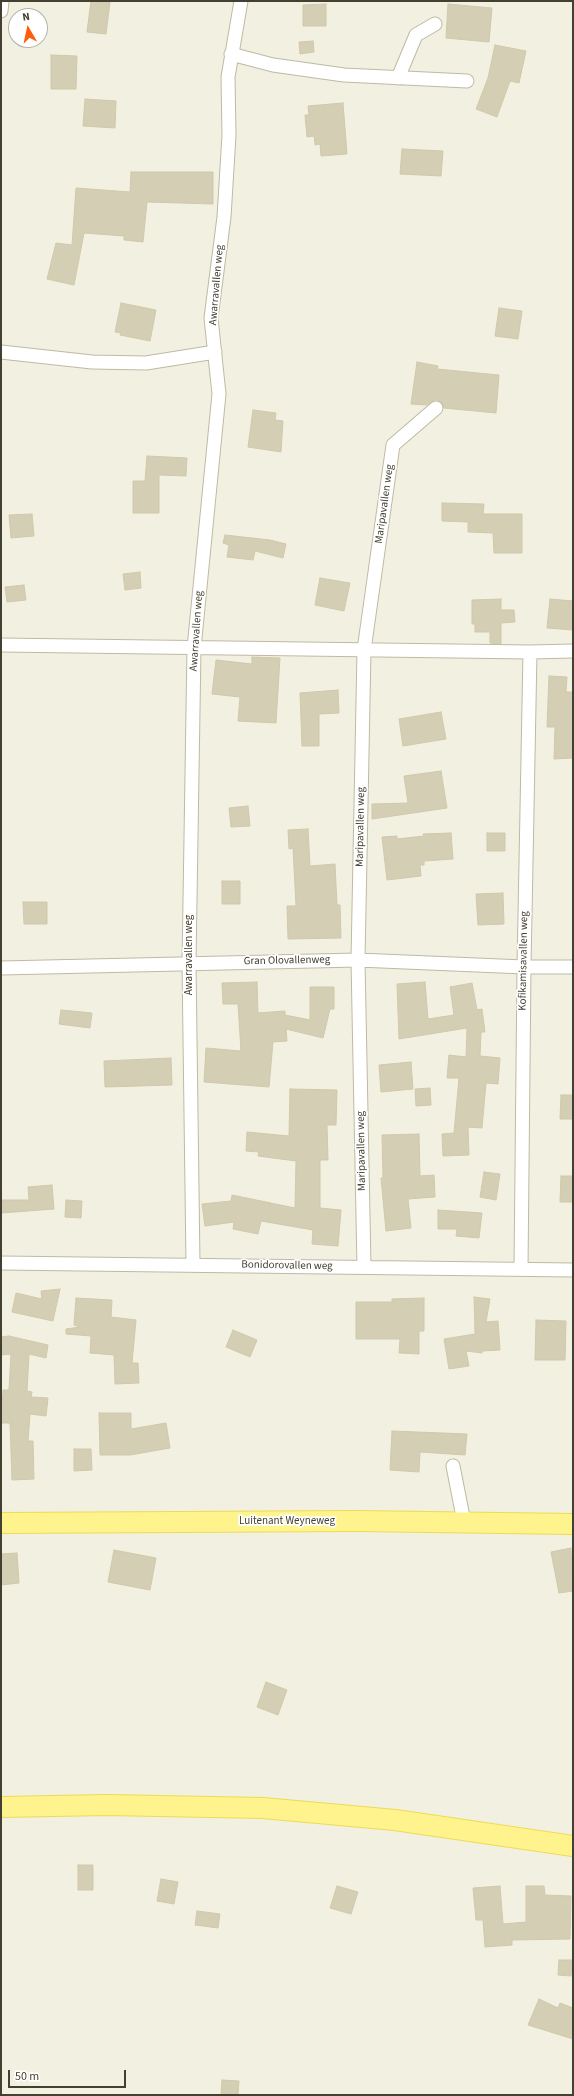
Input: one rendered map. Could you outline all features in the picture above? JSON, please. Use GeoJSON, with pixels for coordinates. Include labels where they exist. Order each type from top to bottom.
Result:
{"type":"FeatureCollection","features":[{"type":"Feature","properties":{"kind":"main road","name":"Luitenant Weyneweg"},"geometry":{"type":"LineString","coordinates":[[1,1523],[464,1522],[573,1524]]}},
{"type":"Feature","properties":{"kind":"main road"},"geometry":{"type":"LineString","coordinates":[[1,1808],[106,1805],[263,1808],[395,1820],[573,1846]]}},
{"type":"Feature","properties":{"kind":"street"},"geometry":{"type":"LineString","coordinates":[[1,11],[2,1]]}},
{"type":"Feature","properties":{"kind":"street","name":"Awarravallen weg"},"geometry":{"type":"LineString","coordinates":[[192,1264],[189,962],[194,648],[219,394],[212,318],[224,217],[229,135],[228,77],[241,1]]}},
{"type":"Feature","properties":{"kind":"street"},"geometry":{"type":"LineString","coordinates":[[398,78],[416,34],[435,24]]}},
{"type":"Feature","properties":{"kind":"street"},"geometry":{"type":"LineString","coordinates":[[231,54],[273,65],[344,75],[467,81]]}},
{"type":"Feature","properties":{"kind":"street"},"geometry":{"type":"LineString","coordinates":[[1,352],[92,362],[146,363],[215,352]]}},
{"type":"Feature","properties":{"kind":"street","name":"Maripavallen weg"},"geometry":{"type":"LineString","coordinates":[[364,1268],[358,960],[364,650],[393,445],[436,408]]}},
{"type":"Feature","properties":{"kind":"street"},"geometry":{"type":"LineString","coordinates":[[1,645],[530,652],[573,651]]}},
{"type":"Feature","properties":{"kind":"street","name":"Kofikamisavallen weg"},"geometry":{"type":"LineString","coordinates":[[521,1269],[524,967],[530,652]]}},
{"type":"Feature","properties":{"kind":"street","name":"Gran Olovallenweg"},"geometry":{"type":"LineString","coordinates":[[1,968],[189,962],[358,960],[524,967],[573,967]]}},
{"type":"Feature","properties":{"kind":"street","name":"Bonidorovallen weg"},"geometry":{"type":"LineString","coordinates":[[1,1263],[192,1264],[364,1268],[573,1270]]}},
{"type":"Feature","properties":{"kind":"street"},"geometry":{"type":"LineString","coordinates":[[453,1466],[464,1522]]}},
{"type":"Feature","properties":{"kind":"building"},"geometry":{"type":"Polygon","coordinates":[[[91,1],[110,2],[106,34],[87,32],[91,1]]]}},
{"type":"Feature","properties":{"kind":"building"},"geometry":{"type":"Polygon","coordinates":[[[326,4],[326,26],[303,26],[303,5],[326,4]]]}},
{"type":"Feature","properties":{"kind":"building"},"geometry":{"type":"Polygon","coordinates":[[[448,4],[492,8],[489,42],[446,38],[448,4]]]}},
{"type":"Feature","properties":{"kind":"building"},"geometry":{"type":"Polygon","coordinates":[[[313,41],[314,52],[300,54],[299,42],[313,41]]]}},
{"type":"Feature","properties":{"kind":"building"},"geometry":{"type":"Polygon","coordinates":[[[495,45],[526,51],[519,83],[510,81],[497,117],[476,109],[488,78],[495,45]]]}},
{"type":"Feature","properties":{"kind":"building"},"geometry":{"type":"Polygon","coordinates":[[[51,55],[77,56],[76,89],[51,89],[51,55]]]}},
{"type":"Feature","properties":{"kind":"building"},"geometry":{"type":"Polygon","coordinates":[[[85,99],[116,101],[115,128],[83,126],[85,99]]]}},
{"type":"Feature","properties":{"kind":"building"},"geometry":{"type":"Polygon","coordinates":[[[343,103],[347,154],[321,156],[320,144],[315,145],[314,136],[307,137],[305,115],[309,115],[308,106],[343,103]]]}},
{"type":"Feature","properties":{"kind":"building"},"geometry":{"type":"Polygon","coordinates":[[[402,149],[443,151],[441,176],[400,174],[402,149]]]}},
{"type":"Feature","properties":{"kind":"building"},"geometry":{"type":"Polygon","coordinates":[[[131,172],[213,172],[213,204],[147,202],[143,242],[124,240],[124,236],[84,233],[74,285],[47,279],[56,243],[72,245],[76,188],[130,192],[131,172]]]}},
{"type":"Feature","properties":{"kind":"building"},"geometry":{"type":"Polygon","coordinates":[[[121,303],[156,310],[150,341],[120,335],[121,333],[115,332],[121,303]]]}},
{"type":"Feature","properties":{"kind":"building"},"geometry":{"type":"Polygon","coordinates":[[[499,308],[522,311],[518,339],[495,336],[499,308]]]}},
{"type":"Feature","properties":{"kind":"building"},"geometry":{"type":"Polygon","coordinates":[[[417,362],[438,366],[437,369],[499,375],[496,413],[444,408],[442,403],[438,400],[434,400],[427,405],[411,404],[417,362]]]}},
{"type":"Feature","properties":{"kind":"building"},"geometry":{"type":"Polygon","coordinates":[[[253,410],[276,413],[275,420],[283,421],[281,452],[248,447],[253,410]]]}},
{"type":"Feature","properties":{"kind":"building"},"geometry":{"type":"Polygon","coordinates":[[[147,456],[187,458],[186,476],[159,475],[159,513],[133,513],[133,481],[145,481],[147,456]]]}},
{"type":"Feature","properties":{"kind":"building"},"geometry":{"type":"Polygon","coordinates":[[[442,503],[484,504],[483,514],[522,514],[522,553],[494,553],[493,533],[468,532],[468,522],[442,521],[442,503]]]}},
{"type":"Feature","properties":{"kind":"building"},"geometry":{"type":"Polygon","coordinates":[[[32,514],[34,536],[11,538],[9,515],[32,514]]]}},
{"type":"Feature","properties":{"kind":"building"},"geometry":{"type":"Polygon","coordinates":[[[225,535],[270,540],[286,544],[283,558],[255,551],[253,560],[227,557],[229,545],[223,543],[225,535]]]}},
{"type":"Feature","properties":{"kind":"building"},"geometry":{"type":"Polygon","coordinates":[[[140,572],[141,588],[125,590],[123,574],[140,572]]]}},
{"type":"Feature","properties":{"kind":"building"},"geometry":{"type":"Polygon","coordinates":[[[320,578],[350,583],[344,611],[315,605],[320,578]]]}},
{"type":"Feature","properties":{"kind":"building"},"geometry":{"type":"Polygon","coordinates":[[[24,585],[26,600],[7,602],[5,587],[24,585]]]}},
{"type":"Feature","properties":{"kind":"building"},"geometry":{"type":"Polygon","coordinates":[[[501,599],[501,610],[514,610],[515,622],[501,623],[501,644],[490,643],[490,632],[475,632],[475,624],[472,624],[472,600],[501,599]]]}},
{"type":"Feature","properties":{"kind":"building"},"geometry":{"type":"Polygon","coordinates":[[[550,599],[573,601],[573,630],[547,628],[550,599]]]}},
{"type":"Feature","properties":{"kind":"building"},"geometry":{"type":"Polygon","coordinates":[[[252,657],[280,658],[276,723],[238,721],[240,697],[212,694],[216,660],[252,664],[252,657]]]}},
{"type":"Feature","properties":{"kind":"building"},"geometry":{"type":"Polygon","coordinates":[[[549,676],[567,677],[566,692],[573,692],[573,758],[554,759],[555,727],[547,727],[549,676]]]}},
{"type":"Feature","properties":{"kind":"building"},"geometry":{"type":"Polygon","coordinates":[[[338,690],[339,713],[319,714],[319,746],[302,746],[300,693],[338,690]]]}},
{"type":"Feature","properties":{"kind":"building"},"geometry":{"type":"Polygon","coordinates":[[[441,712],[446,739],[403,746],[399,719],[441,712]]]}},
{"type":"Feature","properties":{"kind":"building"},"geometry":{"type":"Polygon","coordinates":[[[441,771],[447,808],[372,819],[372,804],[408,803],[404,776],[441,771]]]}},
{"type":"Feature","properties":{"kind":"building"},"geometry":{"type":"Polygon","coordinates":[[[248,806],[250,826],[231,827],[229,808],[248,806]]]}},
{"type":"Feature","properties":{"kind":"building"},"geometry":{"type":"Polygon","coordinates":[[[308,829],[310,866],[335,864],[337,905],[340,905],[341,938],[288,939],[287,906],[296,906],[293,848],[289,849],[288,830],[308,829]]]}},
{"type":"Feature","properties":{"kind":"building"},"geometry":{"type":"Polygon","coordinates":[[[451,833],[453,859],[424,861],[424,865],[420,865],[421,876],[387,880],[382,837],[397,836],[397,839],[424,836],[423,834],[451,833]]]}},
{"type":"Feature","properties":{"kind":"building"},"geometry":{"type":"Polygon","coordinates":[[[487,833],[505,833],[505,851],[487,851],[487,833]]]}},
{"type":"Feature","properties":{"kind":"building"},"geometry":{"type":"Polygon","coordinates":[[[222,881],[240,881],[240,904],[222,904],[222,881]]]}},
{"type":"Feature","properties":{"kind":"building"},"geometry":{"type":"Polygon","coordinates":[[[503,893],[504,924],[478,925],[476,894],[503,893]]]}},
{"type":"Feature","properties":{"kind":"building"},"geometry":{"type":"Polygon","coordinates":[[[23,902],[47,902],[47,924],[24,924],[23,902]]]}},
{"type":"Feature","properties":{"kind":"building"},"geometry":{"type":"Polygon","coordinates":[[[257,982],[258,1013],[285,1011],[285,1015],[310,1020],[310,987],[334,987],[334,1009],[330,1009],[323,1038],[286,1029],[287,1041],[273,1042],[269,1087],[204,1082],[206,1048],[241,1051],[238,1004],[223,1004],[222,983],[257,982]]]}},
{"type":"Feature","properties":{"kind":"building"},"geometry":{"type":"Polygon","coordinates":[[[425,982],[428,1019],[454,1015],[450,987],[472,983],[477,1010],[482,1009],[485,1032],[481,1032],[480,1056],[500,1058],[498,1084],[486,1083],[482,1128],[468,1127],[469,1155],[443,1156],[442,1134],[454,1133],[459,1078],[447,1078],[449,1055],[466,1057],[467,1028],[399,1039],[397,984],[425,982]]]}},
{"type":"Feature","properties":{"kind":"building"},"geometry":{"type":"Polygon","coordinates":[[[61,1010],[92,1013],[90,1028],[59,1024],[61,1010]]]}},
{"type":"Feature","properties":{"kind":"building"},"geometry":{"type":"Polygon","coordinates":[[[171,1058],[172,1085],[105,1087],[104,1061],[171,1058]]]}},
{"type":"Feature","properties":{"kind":"building"},"geometry":{"type":"Polygon","coordinates":[[[411,1062],[413,1089],[381,1092],[379,1065],[411,1062]]]}},
{"type":"Feature","properties":{"kind":"building"},"geometry":{"type":"Polygon","coordinates":[[[430,1088],[431,1105],[416,1106],[415,1089],[430,1088]]]}},
{"type":"Feature","properties":{"kind":"building"},"geometry":{"type":"Polygon","coordinates":[[[290,1089],[337,1090],[336,1125],[327,1125],[328,1160],[320,1160],[320,1208],[341,1210],[338,1246],[312,1244],[313,1230],[261,1221],[258,1234],[233,1229],[234,1222],[205,1226],[202,1204],[231,1201],[232,1195],[295,1208],[296,1161],[258,1156],[259,1152],[246,1151],[247,1132],[289,1136],[290,1089]]]}},
{"type":"Feature","properties":{"kind":"building"},"geometry":{"type":"Polygon","coordinates":[[[561,1095],[573,1095],[573,1119],[560,1119],[561,1095]]]}},
{"type":"Feature","properties":{"kind":"building"},"geometry":{"type":"Polygon","coordinates":[[[419,1134],[420,1176],[434,1175],[435,1197],[408,1199],[411,1228],[386,1231],[381,1178],[383,1178],[382,1135],[419,1134]]]}},
{"type":"Feature","properties":{"kind":"building"},"geometry":{"type":"Polygon","coordinates":[[[484,1172],[500,1174],[496,1200],[480,1197],[484,1172]]]}},
{"type":"Feature","properties":{"kind":"building"},"geometry":{"type":"Polygon","coordinates":[[[561,1176],[573,1176],[573,1202],[560,1202],[561,1176]]]}},
{"type":"Feature","properties":{"kind":"building"},"geometry":{"type":"Polygon","coordinates":[[[52,1185],[54,1209],[1,1213],[1,1200],[29,1200],[28,1187],[52,1185]]]}},
{"type":"Feature","properties":{"kind":"building"},"geometry":{"type":"Polygon","coordinates":[[[66,1200],[82,1201],[81,1218],[65,1217],[66,1200]]]}},
{"type":"Feature","properties":{"kind":"building"},"geometry":{"type":"Polygon","coordinates":[[[438,1210],[482,1213],[479,1238],[456,1236],[457,1229],[438,1229],[438,1210]]]}},
{"type":"Feature","properties":{"kind":"building"},"geometry":{"type":"Polygon","coordinates":[[[60,1289],[53,1321],[12,1312],[16,1293],[42,1299],[41,1291],[60,1289]]]}},
{"type":"Feature","properties":{"kind":"building"},"geometry":{"type":"Polygon","coordinates":[[[474,1297],[490,1299],[486,1322],[498,1321],[500,1350],[482,1351],[482,1353],[466,1351],[469,1366],[449,1369],[444,1339],[475,1334],[474,1297]]]}},
{"type":"Feature","properties":{"kind":"building"},"geometry":{"type":"Polygon","coordinates":[[[76,1298],[112,1300],[111,1317],[136,1320],[132,1363],[138,1363],[139,1383],[115,1384],[114,1355],[90,1353],[91,1336],[66,1334],[66,1329],[80,1327],[74,1325],[76,1298]]]}},
{"type":"Feature","properties":{"kind":"building"},"geometry":{"type":"Polygon","coordinates":[[[424,1298],[424,1331],[419,1331],[419,1354],[399,1353],[400,1339],[356,1339],[356,1302],[392,1302],[392,1299],[424,1298]]]}},
{"type":"Feature","properties":{"kind":"building"},"geometry":{"type":"Polygon","coordinates":[[[536,1320],[566,1321],[565,1360],[535,1360],[536,1320]]]}},
{"type":"Feature","properties":{"kind":"building"},"geometry":{"type":"Polygon","coordinates":[[[233,1330],[257,1340],[250,1357],[226,1347],[233,1330]]]}},
{"type":"Feature","properties":{"kind":"building"},"geometry":{"type":"Polygon","coordinates":[[[9,1336],[48,1345],[46,1358],[29,1354],[27,1391],[32,1392],[31,1397],[48,1398],[46,1416],[30,1414],[28,1441],[33,1441],[34,1479],[12,1480],[10,1423],[1,1423],[3,1390],[9,1390],[11,1354],[1,1355],[1,1337],[9,1336]]]}},
{"type":"Feature","properties":{"kind":"building"},"geometry":{"type":"Polygon","coordinates":[[[99,1413],[131,1413],[131,1429],[166,1423],[170,1448],[130,1455],[100,1455],[99,1413]]]}},
{"type":"Feature","properties":{"kind":"building"},"geometry":{"type":"Polygon","coordinates":[[[392,1431],[467,1434],[465,1455],[420,1452],[419,1472],[390,1470],[392,1431]]]}},
{"type":"Feature","properties":{"kind":"building"},"geometry":{"type":"Polygon","coordinates":[[[74,1449],[91,1449],[92,1470],[74,1471],[74,1449]]]}},
{"type":"Feature","properties":{"kind":"building"},"geometry":{"type":"Polygon","coordinates":[[[571,1548],[573,1591],[559,1593],[551,1552],[571,1548]]]}},
{"type":"Feature","properties":{"kind":"building"},"geometry":{"type":"Polygon","coordinates":[[[114,1550],[156,1558],[150,1590],[108,1582],[114,1550]]]}},
{"type":"Feature","properties":{"kind":"building"},"geometry":{"type":"Polygon","coordinates":[[[17,1553],[19,1583],[1,1585],[1,1554],[17,1553]]]}},
{"type":"Feature","properties":{"kind":"building"},"geometry":{"type":"Polygon","coordinates":[[[266,1682],[287,1690],[278,1715],[257,1707],[266,1682]]]}},
{"type":"Feature","properties":{"kind":"building"},"geometry":{"type":"Polygon","coordinates":[[[78,1865],[93,1865],[93,1890],[78,1890],[78,1865]]]}},
{"type":"Feature","properties":{"kind":"building"},"geometry":{"type":"Polygon","coordinates":[[[161,1879],[178,1882],[174,1904],[157,1901],[161,1879]]]}},
{"type":"Feature","properties":{"kind":"building"},"geometry":{"type":"Polygon","coordinates":[[[337,1886],[358,1892],[351,1914],[330,1908],[337,1886]]]}},
{"type":"Feature","properties":{"kind":"building"},"geometry":{"type":"Polygon","coordinates":[[[500,1886],[503,1924],[526,1922],[526,1886],[544,1886],[545,1895],[571,1896],[570,1939],[512,1940],[512,1945],[485,1947],[483,1920],[476,1920],[473,1888],[500,1886]]]}},
{"type":"Feature","properties":{"kind":"building"},"geometry":{"type":"Polygon","coordinates":[[[197,1911],[220,1914],[218,1928],[195,1925],[197,1911]]]}},
{"type":"Feature","properties":{"kind":"building"},"geometry":{"type":"Polygon","coordinates":[[[559,1960],[572,1960],[571,1976],[558,1975],[559,1960]]]}},
{"type":"Feature","properties":{"kind":"building"},"geometry":{"type":"Polygon","coordinates":[[[539,1999],[558,2008],[560,2003],[573,2008],[573,2039],[528,2025],[539,1999]]]}},
{"type":"Feature","properties":{"kind":"building"},"geometry":{"type":"Polygon","coordinates":[[[222,2080],[239,2081],[238,2095],[221,2095],[222,2080]]]}}]}
